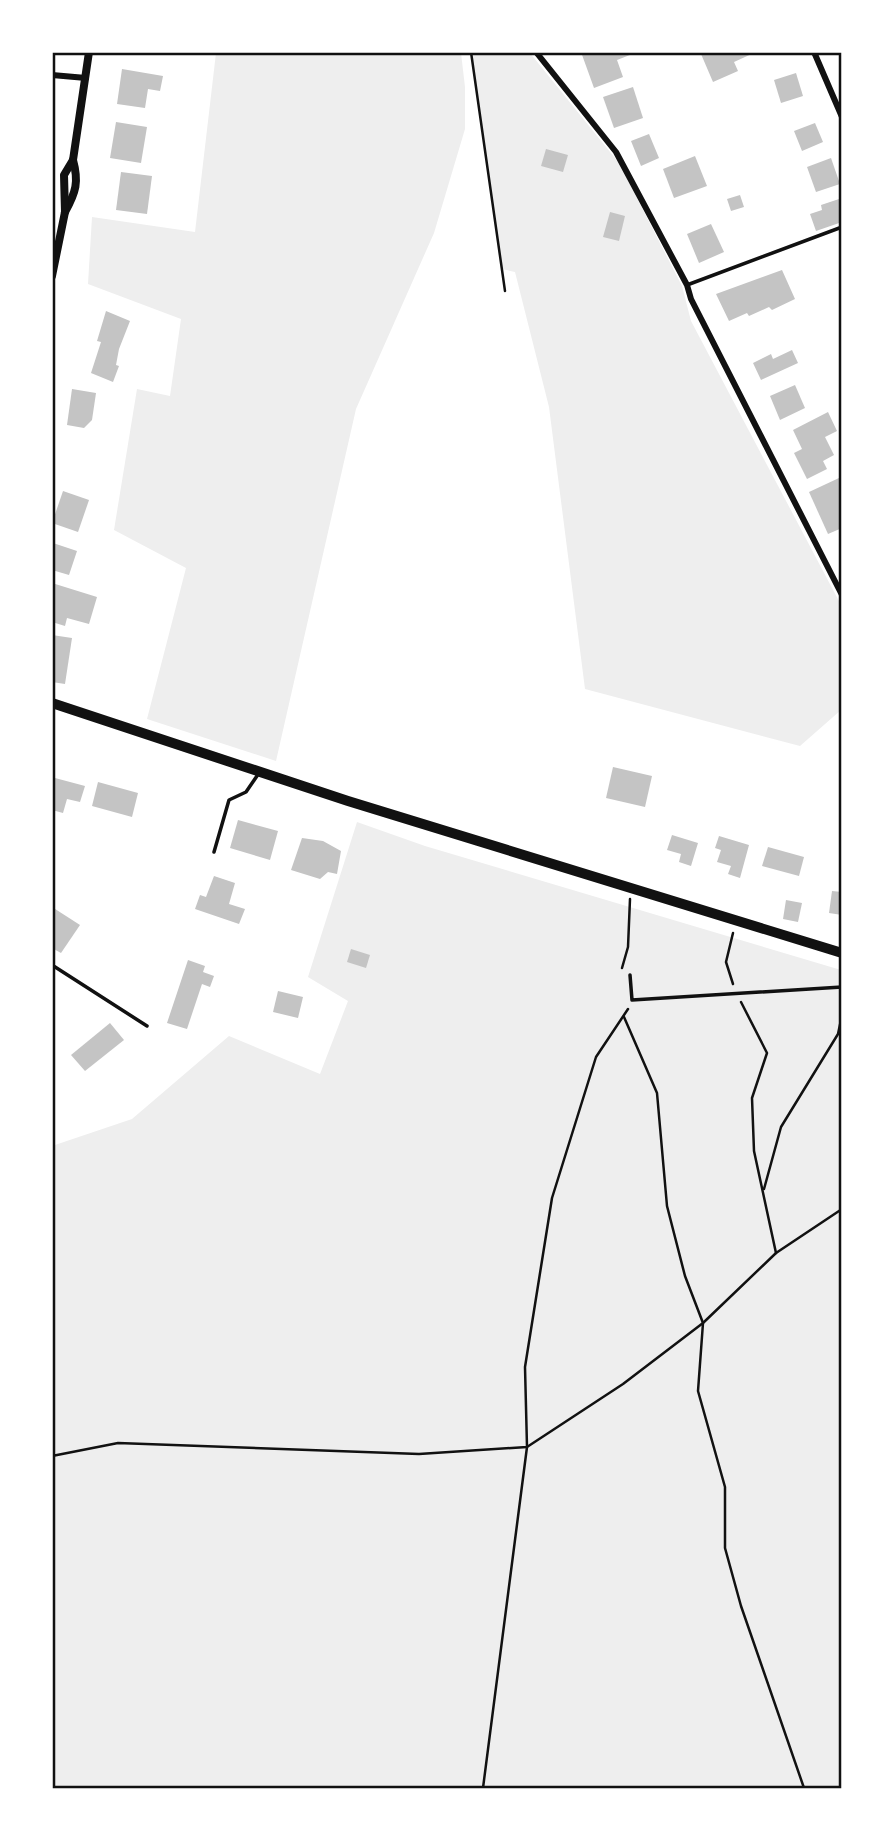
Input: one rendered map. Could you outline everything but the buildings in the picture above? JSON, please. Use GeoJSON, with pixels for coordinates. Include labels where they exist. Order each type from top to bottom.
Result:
{"type":"FeatureCollection","features":[{"type":"Feature","properties":{"kind":"main road"},"geometry":{"type":"LineString","coordinates":[[52,703],[735,923],[842,953]]}},
{"type":"Feature","properties":{"kind":"street"},"geometry":{"type":"LineString","coordinates":[[65,212],[76,190],[78,178],[74,160],[89,52]]}},
{"type":"Feature","properties":{"kind":"street"},"geometry":{"type":"LineString","coordinates":[[536,52],[616,152],[687,285],[691,299],[842,595]]}},
{"type":"Feature","properties":{"kind":"street"},"geometry":{"type":"LineString","coordinates":[[814,52],[842,117]]}},
{"type":"Feature","properties":{"kind":"street"},"geometry":{"type":"LineString","coordinates":[[52,75],[86,78]]}},
{"type":"Feature","properties":{"kind":"street"},"geometry":{"type":"LineString","coordinates":[[52,276],[65,212],[64,175],[74,160]]}},
{"type":"Feature","properties":{"kind":"lane"},"geometry":{"type":"LineString","coordinates":[[687,285],[842,226]]}},
{"type":"Feature","properties":{"kind":"lane"},"geometry":{"type":"LineString","coordinates":[[214,852],[229,800],[246,792],[260,771]]}},
{"type":"Feature","properties":{"kind":"lane"},"geometry":{"type":"LineString","coordinates":[[52,965],[147,1026]]}},
{"type":"Feature","properties":{"kind":"lane"},"geometry":{"type":"LineString","coordinates":[[630,975],[632,1000],[842,988]]}},
{"type":"Feature","properties":{"kind":"path"},"geometry":{"type":"LineString","coordinates":[[471,52],[505,291]]}},
{"type":"Feature","properties":{"kind":"path"},"geometry":{"type":"LineString","coordinates":[[630,975],[621,967],[628,947],[632,889]]}},
{"type":"Feature","properties":{"kind":"path"},"geometry":{"type":"LineString","coordinates":[[735,923],[726,962],[736,992],[767,1053],[752,1098],[754,1151],[776,1253]]}},
{"type":"Feature","properties":{"kind":"path"},"geometry":{"type":"LineString","coordinates":[[763,1192],[781,1127],[838,1034],[842,1015]]}},
{"type":"Feature","properties":{"kind":"path"},"geometry":{"type":"LineString","coordinates":[[483,1788],[527,1447],[525,1367],[552,1198],[596,1057],[624,1017],[657,1093],[667,1206],[685,1276],[703,1323],[698,1391],[725,1487],[724,1548],[741,1606],[804,1788]]}},
{"type":"Feature","properties":{"kind":"path"},"geometry":{"type":"LineString","coordinates":[[52,1456],[118,1443],[419,1454],[527,1447],[623,1384],[703,1323],[776,1253],[842,1209]]}},
{"type":"Feature","properties":{"kind":"shaded area"},"geometry":{"type":"Polygon","coordinates":[[[216,53],[461,53],[465,87],[465,129],[434,233],[356,409],[276,761],[147,719],[186,568],[114,530],[137,389],[170,396],[181,319],[88,284],[92,217],[195,232],[216,53]]]}},
{"type":"Feature","properties":{"kind":"shaded area"},"geometry":{"type":"Polygon","coordinates":[[[472,53],[530,53],[619,163],[682,286],[691,321],[841,605],[841,710],[800,746],[585,689],[549,407],[515,272],[502,269],[472,53]]]}},
{"type":"Feature","properties":{"kind":"shaded area"},"geometry":{"type":"Polygon","coordinates":[[[357,822],[425,846],[841,970],[841,1788],[53,1788],[52,1146],[132,1119],[229,1036],[320,1074],[348,1001],[308,977],[357,822]]]}}]}
